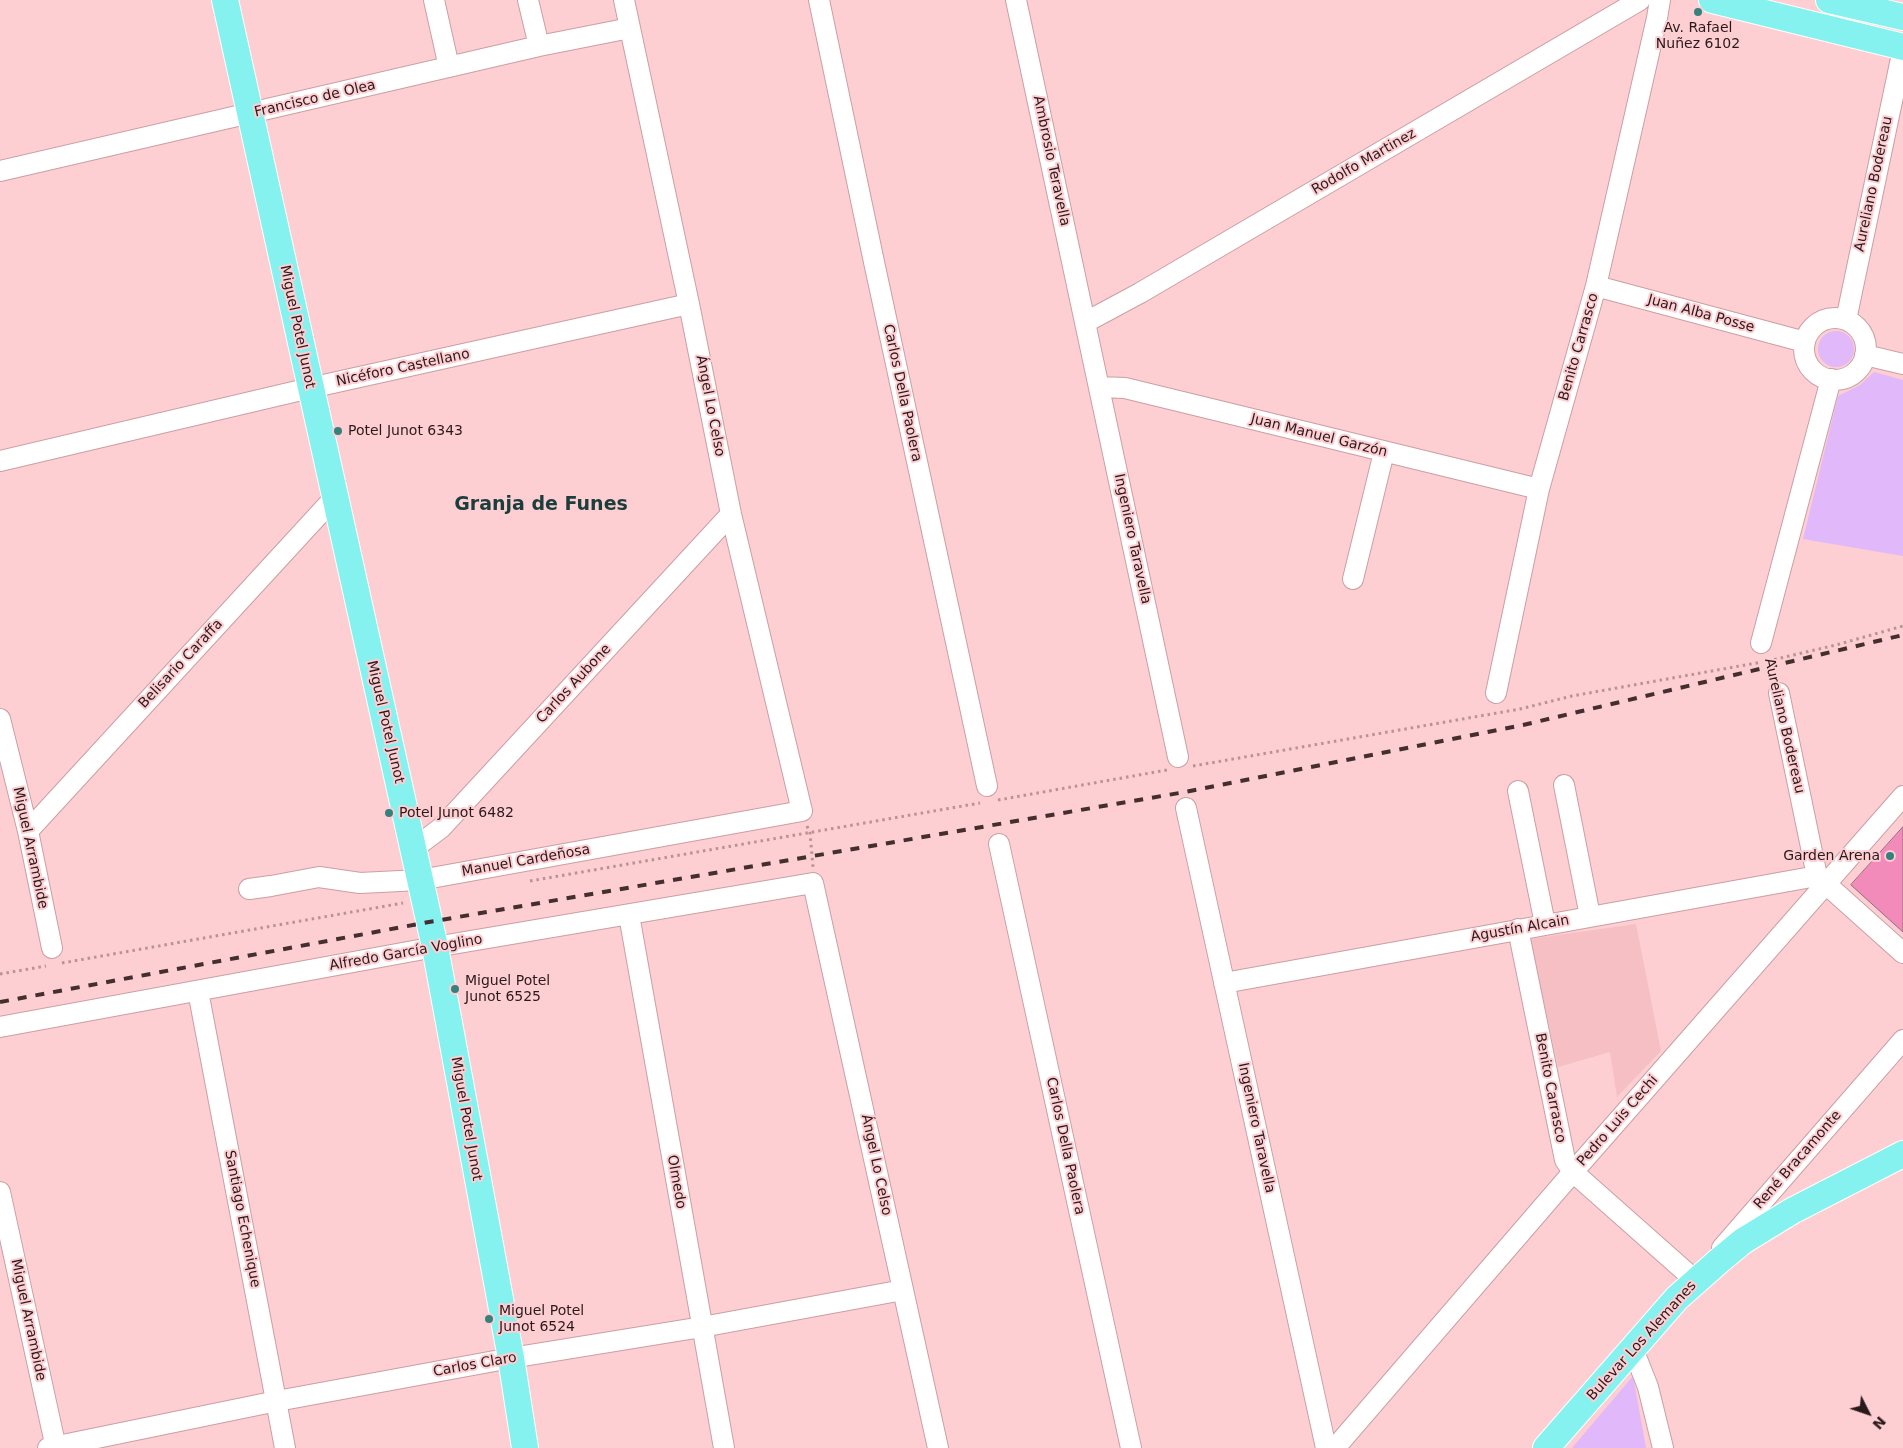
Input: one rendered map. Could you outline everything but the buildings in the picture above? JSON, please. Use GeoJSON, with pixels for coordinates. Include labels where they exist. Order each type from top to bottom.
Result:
{"type":"FeatureCollection","features":[{"type":"Feature","properties":{"kind":"main road","name":"Miguel Potel Junot"},"geometry":{"type":"LineString","coordinates":[[225,0],[435,947],[511,1358],[525,1448]]}},
{"type":"Feature","properties":{"kind":"main road"},"geometry":{"type":"LineString","coordinates":[[1712,0],[1903,48]]}},
{"type":"Feature","properties":{"kind":"main road"},"geometry":{"type":"LineString","coordinates":[[1829,0],[1903,17]]}},
{"type":"Feature","properties":{"kind":"main road","name":"Bulevar Los Alemanes"},"geometry":{"type":"LineString","coordinates":[[1546,1448],[1677,1298],[1743,1242],[1792,1211],[1903,1154]]}},
{"type":"Feature","properties":{"kind":"street"},"geometry":{"type":"LineString","coordinates":[[434,0],[449,67]]}},
{"type":"Feature","properties":{"kind":"street"},"geometry":{"type":"LineString","coordinates":[[528,0],[539,46]]}},
{"type":"Feature","properties":{"kind":"street","name":"Ángel Lo Celso"},"geometry":{"type":"LineString","coordinates":[[624,0],[689,304],[731,514],[802,811]]}},
{"type":"Feature","properties":{"kind":"street","name":"Carlos Della Paolera"},"geometry":{"type":"LineString","coordinates":[[819,0],[989,796]]}},
{"type":"Feature","properties":{"kind":"street","name":"Ambrosio Teravella"},"geometry":{"type":"LineString","coordinates":[[1016,0],[1086,322]]}},
{"type":"Feature","properties":{"kind":"street","name":"Rodolfo Martinez"},"geometry":{"type":"LineString","coordinates":[[1086,322],[1149,288],[1640,0]]}},
{"type":"Feature","properties":{"kind":"street","name":"Benito Carrasco"},"geometry":{"type":"LineString","coordinates":[[1496,693],[1539,489],[1596,286],[1660,0]]}},
{"type":"Feature","properties":{"kind":"street","name":"Francisco de Olea"},"geometry":{"type":"LineString","coordinates":[[0,171],[539,46],[630,28]]}},
{"type":"Feature","properties":{"kind":"street","name":"Aureliano Bodereau"},"geometry":{"type":"LineString","coordinates":[[1846,320],[1903,48]]}},
{"type":"Feature","properties":{"kind":"street","name":"Juan Alba Posse"},"geometry":{"type":"LineString","coordinates":[[1596,286],[1805,342]]}},
{"type":"Feature","properties":{"kind":"street","name":"Nicéforo Castellano"},"geometry":{"type":"LineString","coordinates":[[0,461],[310,388],[689,304]]}},
{"type":"Feature","properties":{"kind":"street"},"geometry":{"type":"LineString","coordinates":[[1829,319],[1846,320],[1860,330],[1866,346],[1863,362],[1853,374],[1838,380],[1824,378],[1812,369],[1805,356],[1805,342],[1808,334],[1820,322],[1829,319]]}},
{"type":"Feature","properties":{"kind":"street","name":"Ingeniero Taravella"},"geometry":{"type":"LineString","coordinates":[[1086,322],[1179,764]]}},
{"type":"Feature","properties":{"kind":"street"},"geometry":{"type":"LineString","coordinates":[[1865,355],[1903,364]]}},
{"type":"Feature","properties":{"kind":"street","name":"Aureliano Bodereau"},"geometry":{"type":"LineString","coordinates":[[1761,643],[1831,379]]}},
{"type":"Feature","properties":{"kind":"street","name":"Juan Manuel Garzón"},"geometry":{"type":"LineString","coordinates":[[1099,387],[1125,388],[1539,489]]}},
{"type":"Feature","properties":{"kind":"street"},"geometry":{"type":"LineString","coordinates":[[1352,579],[1384,452]]}},
{"type":"Feature","properties":{"kind":"street","name":"Belisario Caraffa"},"geometry":{"type":"LineString","coordinates":[[28,831],[334,497]]}},
{"type":"Feature","properties":{"kind":"street","name":"Carlos Aubone"},"geometry":{"type":"LineString","coordinates":[[413,849],[441,828],[731,514]]}},
{"type":"Feature","properties":{"kind":"street","name":"Aureliano Bodereau"},"geometry":{"type":"LineString","coordinates":[[1779,693],[1822,881]]}},
{"type":"Feature","properties":{"kind":"street","name":"Miguel Arrambide"},"geometry":{"type":"LineString","coordinates":[[0,719],[28,831],[53,959]]}},
{"type":"Feature","properties":{"kind":"street"},"geometry":{"type":"LineString","coordinates":[[1564,785],[1590,916]]}},
{"type":"Feature","properties":{"kind":"street"},"geometry":{"type":"LineString","coordinates":[[1518,790],[1545,924]]}},
{"type":"Feature","properties":{"kind":"street","name":"Pedro Luis Cechi"},"geometry":{"type":"LineString","coordinates":[[1335,1448],[1822,881],[1903,796]]}},
{"type":"Feature","properties":{"kind":"street","name":"Ingeniero Taravella"},"geometry":{"type":"LineString","coordinates":[[1186,808],[1326,1448]]}},
{"type":"Feature","properties":{"kind":"street","name":"Manuel Cardeñosa"},"geometry":{"type":"LineString","coordinates":[[249,888],[319,877],[422,890],[802,811]]}},
{"type":"Feature","properties":{"kind":"street","name":"Carlos Della Paolera"},"geometry":{"type":"LineString","coordinates":[[999,844],[1131,1448]]}},
{"type":"Feature","properties":{"kind":"street"},"geometry":{"type":"LineString","coordinates":[[1822,881],[1903,953]]}},
{"type":"Feature","properties":{"kind":"street","name":"Agustín Alcain"},"geometry":{"type":"LineString","coordinates":[[1224,983],[1590,916],[1822,881]]}},
{"type":"Feature","properties":{"kind":"street","name":"Ángel Lo Celso"},"geometry":{"type":"LineString","coordinates":[[813,882],[938,1448]]}},
{"type":"Feature","properties":{"kind":"street","name":"Alfredo García Voglino"},"geometry":{"type":"LineString","coordinates":[[0,1027],[435,947],[813,882]]}},
{"type":"Feature","properties":{"kind":"street","name":"Olmedo"},"geometry":{"type":"LineString","coordinates":[[629,915],[724,1448]]}},
{"type":"Feature","properties":{"kind":"street","name":"Benito Carrasco"},"geometry":{"type":"LineString","coordinates":[[1518,929],[1565,1160],[1573,1172],[1696,1281]]}},
{"type":"Feature","properties":{"kind":"street","name":"Santiago Echenique"},"geometry":{"type":"LineString","coordinates":[[198,991],[286,1448]]}},
{"type":"Feature","properties":{"kind":"street","name":"René Bracamonte"},"geometry":{"type":"LineString","coordinates":[[1696,1281],[1741,1226],[1903,1040]]}},
{"type":"Feature","properties":{"kind":"street","name":"Miguel Arrambide"},"geometry":{"type":"LineString","coordinates":[[0,1192],[53,1448]]}},
{"type":"Feature","properties":{"kind":"street","name":"Carlos Claro"},"geometry":{"type":"LineString","coordinates":[[53,1448],[277,1401],[903,1290]]}},
{"type":"Feature","properties":{"kind":"street"},"geometry":{"type":"LineString","coordinates":[[1632,1349],[1648,1387],[1662,1448]]}},
{"type":"Feature","properties":{"kind":"path"},"geometry":{"type":"LineString","coordinates":[[520,882],[810,833],[989,796],[1520,709],[1572,696],[1772,660],[1836,645],[1903,626]]}},
{"type":"Feature","properties":{"kind":"path","name":"Aureliano Bodereau"},"geometry":{"type":"LineString","coordinates":[[1761,643],[1772,660],[1770,666],[1779,693]]}},
{"type":"Feature","properties":{"kind":"path"},"geometry":{"type":"LineString","coordinates":[[802,811],[810,833],[813,882]]}},
{"type":"Feature","properties":{"kind":"path"},"geometry":{"type":"LineString","coordinates":[[0,974],[53,959],[422,890]]}},
{"type":"Feature","properties":{"kind":"shaded area"},"geometry":{"type":"Polygon","coordinates":[[[1836,331],[1848,337],[1854,349],[1848,361],[1836,367],[1824,361],[1818,349],[1824,337],[1836,331]]]}},
{"type":"Feature","properties":{"kind":"shaded area"},"geometry":{"type":"Polygon","coordinates":[[[1874,372],[1903,380],[1903,556],[1803,539],[1838,396],[1860,385],[1874,372]]]}},
{"type":"Feature","properties":{"kind":"shaded area"},"geometry":{"type":"Polygon","coordinates":[[[1636,924],[1661,1051],[1617,1097],[1610,1052],[1558,1067],[1530,939],[1636,924]]]}},
{"type":"Feature","properties":{"kind":"shaded area"},"geometry":{"type":"Polygon","coordinates":[[[1633,1376],[1646,1448],[1572,1448],[1633,1376]]]}},
{"type":"Feature","properties":{"kind":"railway"},"geometry":{"type":"LineString","coordinates":[[0,1002],[429,922],[1185,792],[1523,725],[1903,635]]}},
{"type":"Feature","properties":{"kind":"place","name":"Av. Rafael Nuñez 6102"},"geometry":{"type":"Point","coordinates":[1698,12]}},
{"type":"Feature","properties":{"kind":"place","name":"Potel Junot 6343"},"geometry":{"type":"Point","coordinates":[338,431]}},
{"type":"Feature","properties":{"kind":"place","name":"Potel Junot 6482"},"geometry":{"type":"Point","coordinates":[389,813]}},
{"type":"Feature","properties":{"kind":"place","name":"Garden Arena"},"geometry":{"type":"Point","coordinates":[1890,856]}},
{"type":"Feature","properties":{"kind":"place","name":"Miguel Potel Junot 6525"},"geometry":{"type":"Point","coordinates":[455,989]}},
{"type":"Feature","properties":{"kind":"place","name":"Miguel Potel Junot 6524"},"geometry":{"type":"Point","coordinates":[489,1319]}},
{"type":"Feature","properties":{"kind":"district","name":"Granja de Funes"},"geometry":{"type":"Point","coordinates":[541,505]}}]}
